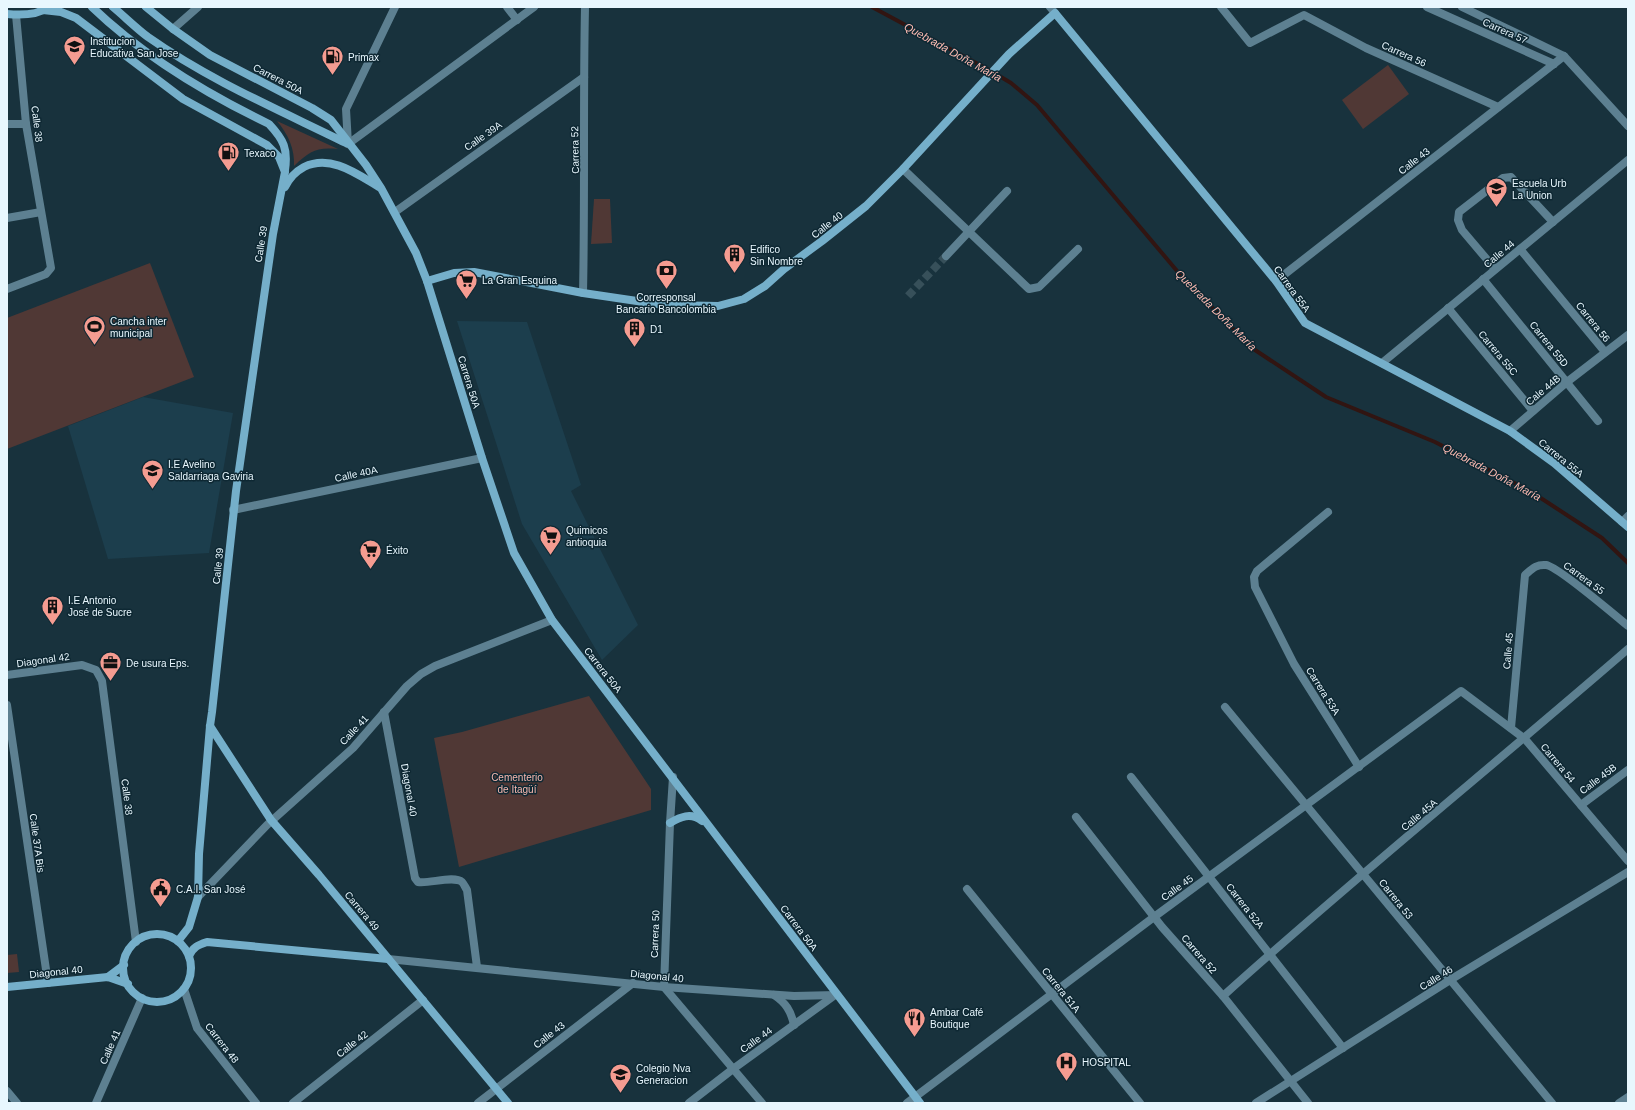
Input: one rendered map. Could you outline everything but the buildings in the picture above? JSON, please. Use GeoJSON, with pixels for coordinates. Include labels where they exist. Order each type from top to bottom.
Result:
{"type":"FeatureCollection","features":[{"type":"Feature","properties":{"kind":"main road","name":"Calle 39"},"geometry":{"type":"LineString","coordinates":[[92,7],[140,48],[189,82],[269,124],[278,134],[286,147],[285,172],[273,234],[233,510],[210,726],[199,854],[198,897],[189,926],[178,941]]}},
{"type":"Feature","properties":{"kind":"main road"},"geometry":{"type":"LineString","coordinates":[[113,7],[147,36],[197,68],[242,92],[348,144]]}},
{"type":"Feature","properties":{"kind":"main road","name":"Carrera 50A"},"geometry":{"type":"LineString","coordinates":[[146,7],[173,29],[210,55],[312,108],[331,120],[348,144],[366,165],[381,188],[416,253],[514,553],[552,620],[673,777],[706,824],[917,1100]]}},
{"type":"Feature","properties":{"kind":"main road"},"geometry":{"type":"LineString","coordinates":[[7,14],[46,9],[61,12],[76,18],[183,99],[267,145],[279,157],[285,172]]}},
{"type":"Feature","properties":{"kind":"main road","name":"Calle 40"},"geometry":{"type":"LineString","coordinates":[[426,281],[454,273],[474,272],[583,293],[664,305],[718,306],[744,298],[764,286],[855,215],[903,169],[973,92],[1053,10]]}},
{"type":"Feature","properties":{"kind":"main road","name":"Carrera 55A"},"geometry":{"type":"LineString","coordinates":[[1053,10],[1276,281],[1305,322],[1510,431],[1554,463],[1626,522]]}},
{"type":"Feature","properties":{"kind":"main road","name":"Calle 39"},"geometry":{"type":"LineString","coordinates":[[282,191],[294,173],[312,164],[327,162],[347,168],[381,188]]}},
{"type":"Feature","properties":{"kind":"main road","name":"Carrera 49"},"geometry":{"type":"LineString","coordinates":[[210,726],[271,820],[319,875],[508,1103]]}},
{"type":"Feature","properties":{"kind":"main road"},"geometry":{"type":"LineString","coordinates":[[670,823],[679,817],[689,815],[698,818],[706,824]]}},
{"type":"Feature","properties":{"kind":"main road"},"geometry":{"type":"LineString","coordinates":[[155,934],[165,935],[178,941],[189,956],[191,968],[190,979],[176,996],[165,1001],[154,1002],[142,998],[134,992],[124,975],[124,965],[130,948],[145,936],[155,934]]}},
{"type":"Feature","properties":{"kind":"main road","name":"Diagonal 40"},"geometry":{"type":"LineString","coordinates":[[189,956],[191,951],[196,946],[207,942],[388,959]]}},
{"type":"Feature","properties":{"kind":"main road"},"geometry":{"type":"LineString","coordinates":[[108,977],[124,965]]}},
{"type":"Feature","properties":{"kind":"main road","name":"Diagonal 40"},"geometry":{"type":"LineString","coordinates":[[7,987],[108,977],[128,984]]}},
{"type":"Feature","properties":{"kind":"street"},"geometry":{"type":"LineString","coordinates":[[173,29],[198,7]]}},
{"type":"Feature","properties":{"kind":"street"},"geometry":{"type":"LineString","coordinates":[[348,144],[346,109],[395,7]]}},
{"type":"Feature","properties":{"kind":"street"},"geometry":{"type":"LineString","coordinates":[[507,7],[517,20]]}},
{"type":"Feature","properties":{"kind":"street"},"geometry":{"type":"LineString","coordinates":[[348,144],[534,7]]}},
{"type":"Feature","properties":{"kind":"street","name":"Carrera 52"},"geometry":{"type":"LineString","coordinates":[[583,293],[585,196],[585,7]]}},
{"type":"Feature","properties":{"kind":"street","name":"Carrera 56"},"geometry":{"type":"LineString","coordinates":[[1221,7],[1250,43],[1304,15],[1366,48],[1498,107]]}},
{"type":"Feature","properties":{"kind":"street","name":"Carrera 57"},"geometry":{"type":"LineString","coordinates":[[1427,7],[1554,64]]}},
{"type":"Feature","properties":{"kind":"street","name":"Carrera 57"},"geometry":{"type":"LineString","coordinates":[[1462,7],[1564,56]]}},
{"type":"Feature","properties":{"kind":"street","name":"Calle 38"},"geometry":{"type":"LineString","coordinates":[[7,289],[46,274],[51,268],[26,124],[16,14]]}},
{"type":"Feature","properties":{"kind":"street"},"geometry":{"type":"LineString","coordinates":[[1564,56],[1628,126]]}},
{"type":"Feature","properties":{"kind":"street","name":"Calle 43"},"geometry":{"type":"LineString","coordinates":[[1276,281],[1564,56]]}},
{"type":"Feature","properties":{"kind":"street","name":"Calle 39A"},"geometry":{"type":"LineString","coordinates":[[394,212],[584,77]]}},
{"type":"Feature","properties":{"kind":"street"},"geometry":{"type":"LineString","coordinates":[[7,124],[26,124]]}},
{"type":"Feature","properties":{"kind":"street","name":"Calle 44"},"geometry":{"type":"LineString","coordinates":[[1382,363],[1628,160]]}},
{"type":"Feature","properties":{"kind":"street"},"geometry":{"type":"LineString","coordinates":[[903,169],[1029,289],[1039,287],[1078,249]]}},
{"type":"Feature","properties":{"kind":"street"},"geometry":{"type":"LineString","coordinates":[[1495,269],[1462,230],[1458,220],[1459,212],[1503,178],[1511,177],[1553,222]]}},
{"type":"Feature","properties":{"kind":"street"},"geometry":{"type":"LineString","coordinates":[[946,256],[1006,191]]}},
{"type":"Feature","properties":{"kind":"street"},"geometry":{"type":"LineString","coordinates":[[7,218],[41,212]]}},
{"type":"Feature","properties":{"kind":"street","name":"Carrera 56"},"geometry":{"type":"LineString","coordinates":[[1520,249],[1605,352]]}},
{"type":"Feature","properties":{"kind":"street","name":"Carrera 55D"},"geometry":{"type":"LineString","coordinates":[[1483,279],[1598,421]]}},
{"type":"Feature","properties":{"kind":"street","name":"Carrera 55C"},"geometry":{"type":"LineString","coordinates":[[1448,308],[1533,411]]}},
{"type":"Feature","properties":{"kind":"street","name":"Cale 44B"},"geometry":{"type":"LineString","coordinates":[[1510,431],[1567,382],[1628,335]]}},
{"type":"Feature","properties":{"kind":"street","name":"Calle 40A"},"geometry":{"type":"LineString","coordinates":[[233,510],[482,458]]}},
{"type":"Feature","properties":{"kind":"street","name":"Carrera 53A"},"geometry":{"type":"LineString","coordinates":[[1328,512],[1257,571],[1254,577],[1255,587],[1294,664],[1358,767]]}},
{"type":"Feature","properties":{"kind":"street","name":"Carrera 55"},"geometry":{"type":"LineString","coordinates":[[1525,575],[1536,566],[1548,565],[1597,600],[1628,626]]}},
{"type":"Feature","properties":{"kind":"street","name":"Calle 45"},"geometry":{"type":"LineString","coordinates":[[1511,728],[1525,575]]}},
{"type":"Feature","properties":{"kind":"street","name":"Calle 41"},"geometry":{"type":"LineString","coordinates":[[198,897],[271,820],[353,748],[407,686],[421,674],[435,666],[552,620]]}},
{"type":"Feature","properties":{"kind":"street","name":"Calle 45A"},"geometry":{"type":"LineString","coordinates":[[1223,996],[1270,954],[1628,649]]}},
{"type":"Feature","properties":{"kind":"street","name":"Calle 38"},"geometry":{"type":"LineString","coordinates":[[82,665],[96,670],[102,681],[136,942]]}},
{"type":"Feature","properties":{"kind":"street","name":"Diagonal 42"},"geometry":{"type":"LineString","coordinates":[[7,675],[82,665]]}},
{"type":"Feature","properties":{"kind":"street","name":"Calle 45"},"geometry":{"type":"LineString","coordinates":[[907,1103],[917,1100],[1154,917],[1460,691]]}},
{"type":"Feature","properties":{"kind":"street","name":"Carrera 54"},"geometry":{"type":"LineString","coordinates":[[1460,691],[1524,739],[1628,861]]}},
{"type":"Feature","properties":{"kind":"street","name":"Calle 37A Bis"},"geometry":{"type":"LineString","coordinates":[[7,705],[48,983]]}},
{"type":"Feature","properties":{"kind":"street","name":"Carrera 53"},"geometry":{"type":"LineString","coordinates":[[1225,707],[1552,1103]]}},
{"type":"Feature","properties":{"kind":"street","name":"Diagonal 40"},"geometry":{"type":"LineString","coordinates":[[384,712],[415,878],[418,882],[425,883],[457,879],[463,882],[467,890],[477,967]]}},
{"type":"Feature","properties":{"kind":"street","name":"Calle 45B"},"geometry":{"type":"LineString","coordinates":[[1581,805],[1628,770]]}},
{"type":"Feature","properties":{"kind":"street","name":"Carrera 50"},"geometry":{"type":"LineString","coordinates":[[664,987],[673,777]]}},
{"type":"Feature","properties":{"kind":"street","name":"Carrera 52A"},"geometry":{"type":"LineString","coordinates":[[1131,777],[1342,1048]]}},
{"type":"Feature","properties":{"kind":"street","name":"Carrera 52"},"geometry":{"type":"LineString","coordinates":[[1076,817],[1154,917],[1223,996],[1308,1103]]}},
{"type":"Feature","properties":{"kind":"street","name":"Calle 46"},"geometry":{"type":"LineString","coordinates":[[1256,1103],[1290,1080],[1450,980],[1628,872]]}},
{"type":"Feature","properties":{"kind":"street","name":"Carrera 51A"},"geometry":{"type":"LineString","coordinates":[[967,889],[1140,1103]]}},
{"type":"Feature","properties":{"kind":"street","name":"Diagonal 40"},"geometry":{"type":"LineString","coordinates":[[388,959],[664,987],[774,995],[836,995]]}},
{"type":"Feature","properties":{"kind":"street","name":"Calle 43"},"geometry":{"type":"LineString","coordinates":[[478,1103],[633,983]]}},
{"type":"Feature","properties":{"kind":"street"},"geometry":{"type":"LineString","coordinates":[[664,987],[762,1103]]}},
{"type":"Feature","properties":{"kind":"street","name":"Carrera 48"},"geometry":{"type":"LineString","coordinates":[[184,988],[197,1028],[256,1103]]}},
{"type":"Feature","properties":{"kind":"street"},"geometry":{"type":"LineString","coordinates":[[774,995],[782,1000],[788,1008],[794,1025]]}},
{"type":"Feature","properties":{"kind":"street","name":"Calle 44"},"geometry":{"type":"LineString","coordinates":[[689,1103],[733,1069],[836,995]]}},
{"type":"Feature","properties":{"kind":"street","name":"Calle 41"},"geometry":{"type":"LineString","coordinates":[[96,1103],[142,998]]}},
{"type":"Feature","properties":{"kind":"street","name":"Calle 42"},"geometry":{"type":"LineString","coordinates":[[293,1103],[423,1000]]}},
{"type":"Feature","properties":{"kind":"street"},"geometry":{"type":"LineString","coordinates":[[7,1091],[17,1103]]}},
{"type":"Feature","properties":{"kind":"street"},"geometry":{"type":"LineString","coordinates":[[1619,1103],[1628,1097]]}},
{"type":"Feature","properties":{"kind":"shaded area"},"geometry":{"type":"Polygon","coordinates":[[[457,321],[527,322],[581,485],[571,491],[638,625],[602,660],[522,524],[457,321]]]}},
{"type":"Feature","properties":{"kind":"shaded area","name":"I.E Avelino Saldarriaga Gaviria"},"geometry":{"type":"Polygon","coordinates":[[[143,397],[233,413],[209,553],[108,559],[68,426],[143,397]]]}},
{"type":"Feature","properties":{"kind":"green space"},"geometry":{"type":"Polygon","coordinates":[[[1388,65],[1409,94],[1363,129],[1342,100],[1388,65]]]}},
{"type":"Feature","properties":{"kind":"green space"},"geometry":{"type":"Polygon","coordinates":[[[277,121],[338,149],[314,151],[294,166],[290,142],[277,121]]]}},
{"type":"Feature","properties":{"kind":"green space"},"geometry":{"type":"Polygon","coordinates":[[[594,199],[610,199],[612,243],[591,244],[594,199]]]}},
{"type":"Feature","properties":{"kind":"green space","name":"Cancha inter municipal"},"geometry":{"type":"Polygon","coordinates":[[[150,263],[194,377],[7,449],[7,318],[150,263]]]}},
{"type":"Feature","properties":{"kind":"green space","name":"Cementerio de Itagüí"},"geometry":{"type":"Polygon","coordinates":[[[589,696],[651,789],[651,810],[459,867],[434,738],[462,732],[589,696]]]}},
{"type":"Feature","properties":{"kind":"green space"},"geometry":{"type":"Polygon","coordinates":[[[17,954],[19,972],[7,973],[7,955],[17,954]]]}},
{"type":"Feature","properties":{"kind":"waterway","name":"Quebrada Doña María"},"geometry":{"type":"LineString","coordinates":[[872,7],[991,71],[1011,83],[1037,105],[1183,278],[1252,348],[1326,397],[1435,442],[1530,491],[1602,538],[1628,563]]}},
{"type":"Feature","properties":{"kind":"tunnel"},"geometry":{"type":"LineString","coordinates":[[908,296],[946,256]]}},
{"type":"Feature","properties":{"kind":"place","name":"Institucion Educativa San Jose"},"geometry":{"type":"Point","coordinates":[74,66]}},
{"type":"Feature","properties":{"kind":"place","name":"Primax"},"geometry":{"type":"Point","coordinates":[332,76]}},
{"type":"Feature","properties":{"kind":"place","name":"Texaco"},"geometry":{"type":"Point","coordinates":[229,172]}},
{"type":"Feature","properties":{"kind":"place","name":"Escuela Urb La Union"},"geometry":{"type":"Point","coordinates":[1496,208]}},
{"type":"Feature","properties":{"kind":"place","name":"Edifico Sin Nombre"},"geometry":{"type":"Point","coordinates":[734,274]}},
{"type":"Feature","properties":{"kind":"place","name":"Corresponsal Bancario Bancolombia"},"geometry":{"type":"Point","coordinates":[666,290]}},
{"type":"Feature","properties":{"kind":"place","name":"La Gran Esquina"},"geometry":{"type":"Point","coordinates":[466,300]}},
{"type":"Feature","properties":{"kind":"place","name":"Cancha inter municipal"},"geometry":{"type":"Point","coordinates":[95,346]}},
{"type":"Feature","properties":{"kind":"place","name":"D1"},"geometry":{"type":"Point","coordinates":[635,348]}},
{"type":"Feature","properties":{"kind":"place","name":"I.E Avelino Saldarriaga Gaviria"},"geometry":{"type":"Point","coordinates":[153,490]}},
{"type":"Feature","properties":{"kind":"place","name":"Quimicos antioquia"},"geometry":{"type":"Point","coordinates":[551,556]}},
{"type":"Feature","properties":{"kind":"place","name":"Éxito"},"geometry":{"type":"Point","coordinates":[370,570]}},
{"type":"Feature","properties":{"kind":"place","name":"I.E Antonio José de Sucre"},"geometry":{"type":"Point","coordinates":[52,626]}},
{"type":"Feature","properties":{"kind":"place","name":"De usura Eps."},"geometry":{"type":"Point","coordinates":[110,682]}},
{"type":"Feature","properties":{"kind":"place","name":"C.A.I. San José"},"geometry":{"type":"Point","coordinates":[160,908]}},
{"type":"Feature","properties":{"kind":"place","name":"Ambar Café Boutique"},"geometry":{"type":"Point","coordinates":[914,1038]}},
{"type":"Feature","properties":{"kind":"place","name":"HOSPITAL"},"geometry":{"type":"Point","coordinates":[1066,1082]}},
{"type":"Feature","properties":{"kind":"place","name":"Colegio Nva Generacion"},"geometry":{"type":"Point","coordinates":[621,1094]}}]}
